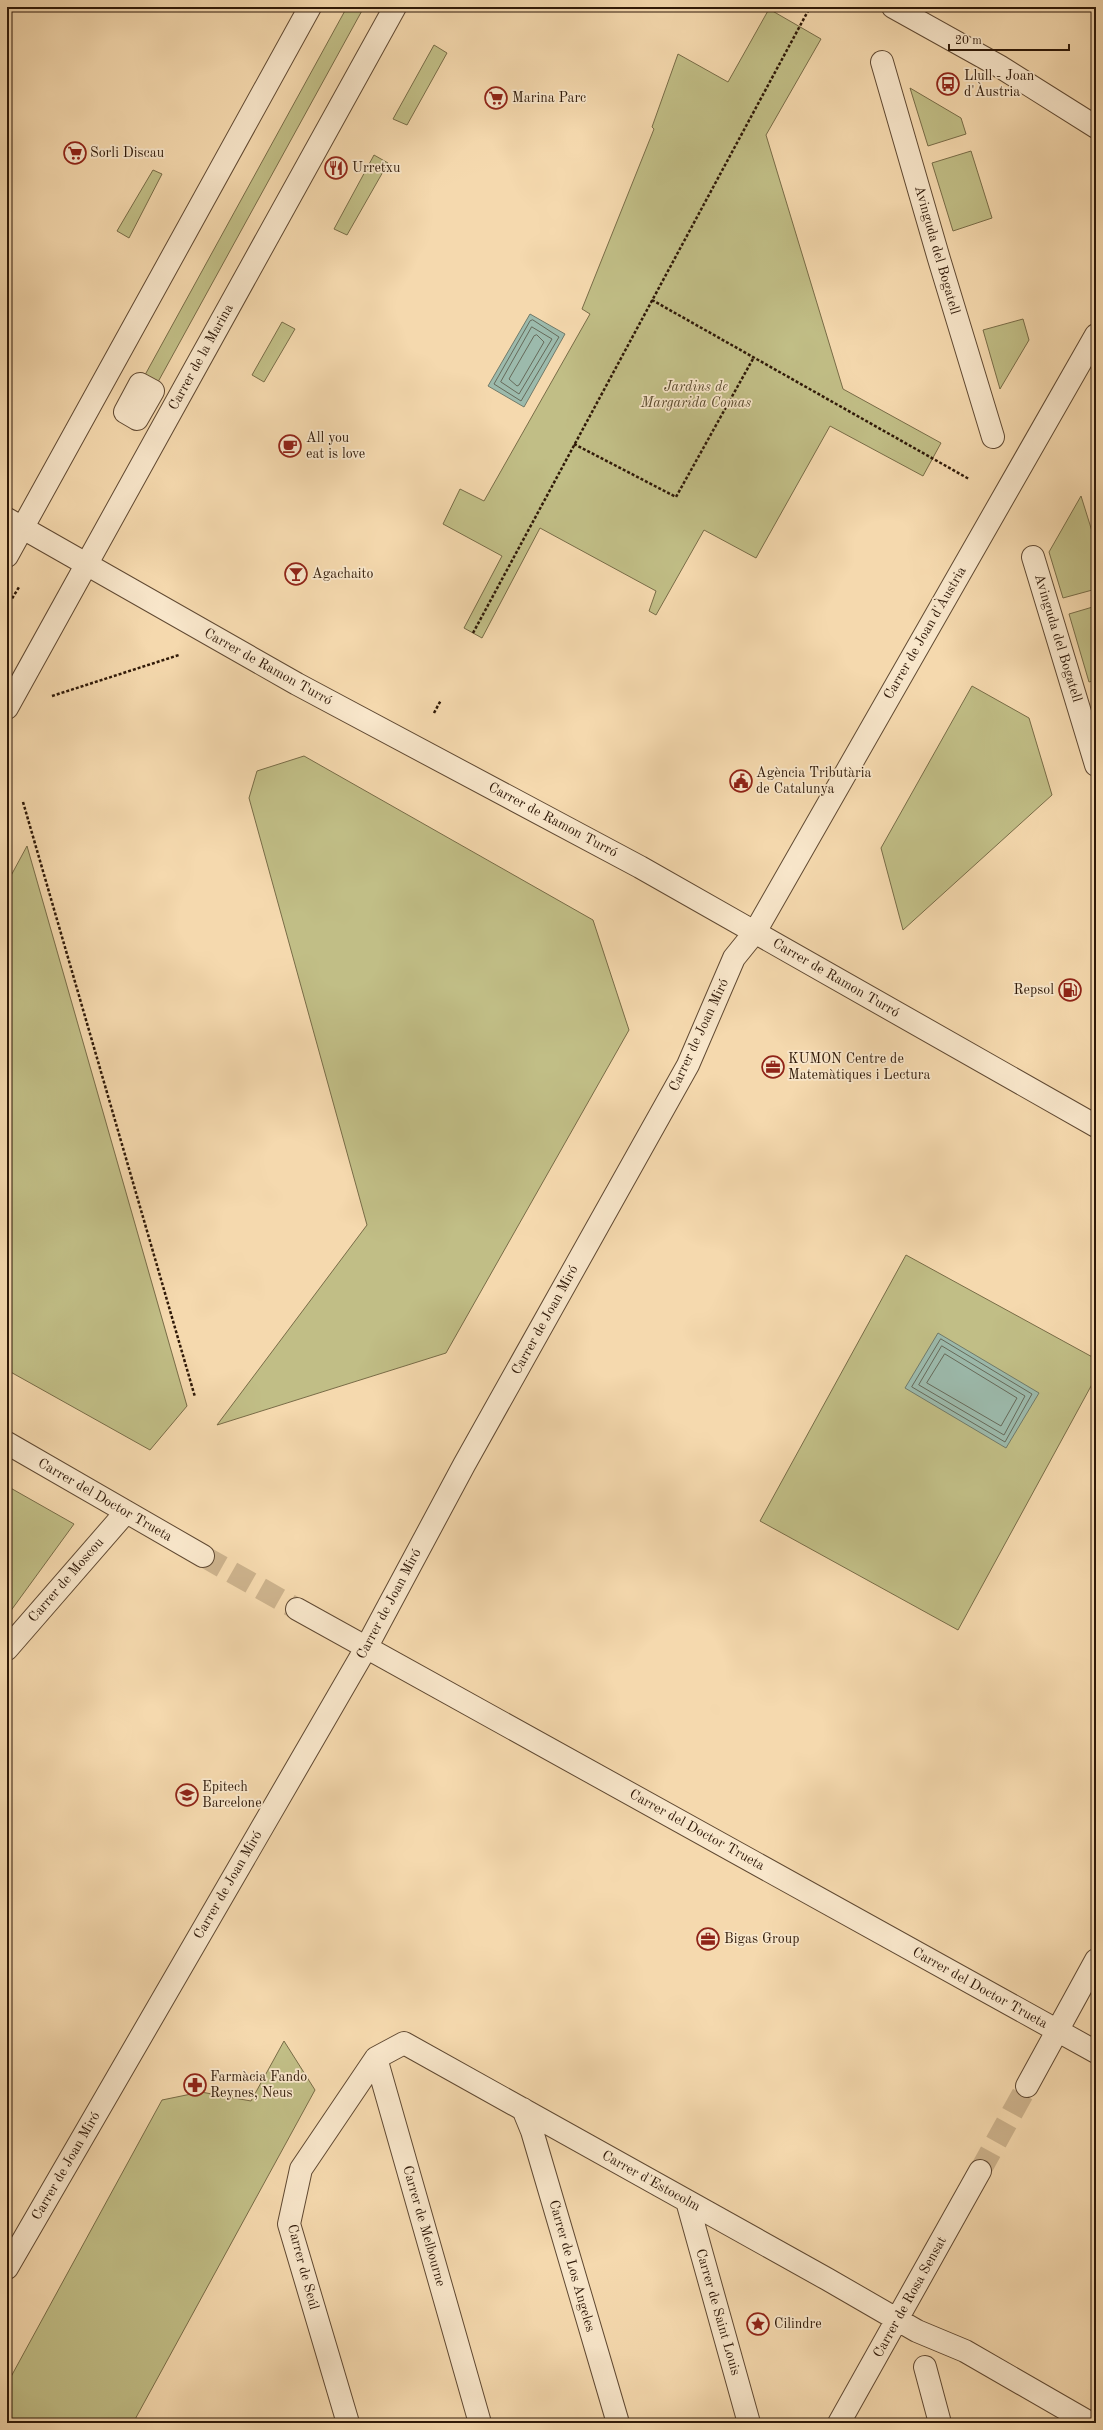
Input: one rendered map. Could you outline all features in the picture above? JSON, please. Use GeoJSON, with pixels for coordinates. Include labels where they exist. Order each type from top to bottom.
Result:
{"type":"FeatureCollection","features":[{"type":"Feature","properties":{"kind":"street"},"geometry":{"type":"LineString","coordinates":[[7,556],[15,524],[310,7]]}},
{"type":"Feature","properties":{"kind":"street","name":"Carrer de la Marina"},"geometry":{"type":"LineString","coordinates":[[7,708],[395,7]]}},
{"type":"Feature","properties":{"kind":"street"},"geometry":{"type":"LineString","coordinates":[[893,7],[999,66],[1096,127]]}},
{"type":"Feature","properties":{"kind":"street","name":"Avinguda del Bogatell"},"geometry":{"type":"LineString","coordinates":[[882,62],[939,259],[993,437]]}},
{"type":"Feature","properties":{"kind":"street","name":"Carrer de Joan d'Àustria"},"geometry":{"type":"LineString","coordinates":[[755,932],[1096,335]]}},
{"type":"Feature","properties":{"kind":"street","name":"Carrer de Ramon Turró"},"geometry":{"type":"LineString","coordinates":[[15,524],[297,684],[640,867],[1096,1126]]}},
{"type":"Feature","properties":{"kind":"street","name":"Avinguda del Bogatell"},"geometry":{"type":"LineString","coordinates":[[1033,557],[1096,765]]}},
{"type":"Feature","properties":{"kind":"street","name":"Carrer de Joan Miró"},"geometry":{"type":"LineString","coordinates":[[7,2268],[366,1648],[464,1465],[688,1065],[734,958],[755,932]]}},
{"type":"Feature","properties":{"kind":"street","name":"Carrer del Doctor Trueta"},"geometry":{"type":"LineString","coordinates":[[7,1443],[203,1556]]}},
{"type":"Feature","properties":{"kind":"street","name":"Carrer de Moscou"},"geometry":{"type":"LineString","coordinates":[[7,1649],[126,1512]]}},
{"type":"Feature","properties":{"kind":"street","name":"Carrer del Doctor Trueta"},"geometry":{"type":"LineString","coordinates":[[297,1609],[1096,2052]]}},
{"type":"Feature","properties":{"kind":"street"},"geometry":{"type":"LineString","coordinates":[[1027,2086],[1056,2030],[1096,1960]]}},
{"type":"Feature","properties":{"kind":"street","name":"Carrer d'Estocolm"},"geometry":{"type":"LineString","coordinates":[[376,2058],[404,2043],[917,2331],[965,2351],[1086,2422]]}},
{"type":"Feature","properties":{"kind":"street","name":"Carrer de Seúl"},"geometry":{"type":"LineString","coordinates":[[348,2423],[289,2224],[301,2169],[376,2058]]}},
{"type":"Feature","properties":{"kind":"street","name":"Carrer de Melbourne"},"geometry":{"type":"LineString","coordinates":[[376,2058],[480,2423]]}},
{"type":"Feature","properties":{"kind":"street","name":"Carrer de Los Angeles"},"geometry":{"type":"LineString","coordinates":[[523,2109],[532,2131],[618,2423]]}},
{"type":"Feature","properties":{"kind":"street","name":"Carrer de Rosa Sensat"},"geometry":{"type":"LineString","coordinates":[[839,2423],[980,2170]]}},
{"type":"Feature","properties":{"kind":"street","name":"Carrer de Saint Louis"},"geometry":{"type":"LineString","coordinates":[[687,2201],[749,2423]]}},
{"type":"Feature","properties":{"kind":"street"},"geometry":{"type":"LineString","coordinates":[[925,2367],[940,2423]]}},
{"type":"Feature","properties":{"kind":"path"},"geometry":{"type":"LineString","coordinates":[[472,633],[808,11]]}},
{"type":"Feature","properties":{"kind":"path"},"geometry":{"type":"LineString","coordinates":[[652,300],[969,479]]}},
{"type":"Feature","properties":{"kind":"path"},"geometry":{"type":"LineString","coordinates":[[574,444],[676,497],[754,357]]}},
{"type":"Feature","properties":{"kind":"path"},"geometry":{"type":"LineString","coordinates":[[48,698],[182,654]]}},
{"type":"Feature","properties":{"kind":"path"},"geometry":{"type":"LineString","coordinates":[[434,713],[441,700]]}},
{"type":"Feature","properties":{"kind":"path"},"geometry":{"type":"LineString","coordinates":[[23,802],[195,1397]]}},
{"type":"Feature","properties":{"kind":"green space"},"geometry":{"type":"Polygon","coordinates":[[[347,7],[364,7],[153,391],[140,384],[347,7]]]}},
{"type":"Feature","properties":{"kind":"green space","name":"Jardins de Margarida Comas"},"geometry":{"type":"Polygon","coordinates":[[[769,9],[821,39],[766,135],[843,389],[941,443],[923,476],[830,426],[756,558],[704,530],[656,615],[649,611],[656,591],[540,528],[482,638],[464,628],[502,556],[443,524],[460,489],[484,501],[590,314],[582,309],[654,129],[652,127],[678,54],[728,82],[769,9]]]}},
{"type":"Feature","properties":{"kind":"green space"},"geometry":{"type":"Polygon","coordinates":[[[434,45],[447,53],[407,125],[393,119],[434,45]]]}},
{"type":"Feature","properties":{"kind":"green space"},"geometry":{"type":"Polygon","coordinates":[[[910,88],[961,118],[966,134],[928,146],[910,88]]]}},
{"type":"Feature","properties":{"kind":"green space"},"geometry":{"type":"Polygon","coordinates":[[[971,151],[992,218],[953,231],[932,163],[971,151]]]}},
{"type":"Feature","properties":{"kind":"green space"},"geometry":{"type":"Polygon","coordinates":[[[374,155],[388,163],[347,235],[334,229],[374,155]]]}},
{"type":"Feature","properties":{"kind":"green space"},"geometry":{"type":"Polygon","coordinates":[[[153,170],[162,174],[129,238],[117,231],[153,170]]]}},
{"type":"Feature","properties":{"kind":"green space"},"geometry":{"type":"Polygon","coordinates":[[[1023,319],[1029,340],[1000,389],[983,330],[1023,319]]]}},
{"type":"Feature","properties":{"kind":"green space"},"geometry":{"type":"Polygon","coordinates":[[[282,322],[295,329],[264,382],[252,375],[282,322]]]}},
{"type":"Feature","properties":{"kind":"green space"},"geometry":{"type":"Polygon","coordinates":[[[1081,496],[1096,544],[1096,589],[1063,598],[1049,552],[1081,496]]]}},
{"type":"Feature","properties":{"kind":"green space"},"geometry":{"type":"Polygon","coordinates":[[[1096,606],[1096,680],[1089,682],[1069,614],[1096,606]]]}},
{"type":"Feature","properties":{"kind":"green space"},"geometry":{"type":"Polygon","coordinates":[[[972,686],[1029,718],[1052,795],[903,930],[881,848],[972,686]]]}},
{"type":"Feature","properties":{"kind":"green space"},"geometry":{"type":"Polygon","coordinates":[[[304,756],[593,920],[629,1030],[446,1353],[217,1425],[367,1225],[249,798],[257,771],[304,756]]]}},
{"type":"Feature","properties":{"kind":"green space"},"geometry":{"type":"Polygon","coordinates":[[[27,846],[187,1406],[150,1450],[7,1370],[7,883],[27,846]]]}},
{"type":"Feature","properties":{"kind":"green space"},"geometry":{"type":"Polygon","coordinates":[[[906,1255],[1096,1359],[1096,1377],[958,1630],[760,1521],[906,1255]]]}},
{"type":"Feature","properties":{"kind":"green space"},"geometry":{"type":"Polygon","coordinates":[[[7,1486],[74,1524],[7,1616],[7,1486]]]}},
{"type":"Feature","properties":{"kind":"green space"},"geometry":{"type":"Polygon","coordinates":[[[284,2041],[315,2090],[133,2423],[18,2423],[7,2417],[7,2384],[162,2100],[201,2092],[251,2101],[284,2041]]]}},
{"type":"Feature","properties":{"kind":"water"},"geometry":{"type":"Polygon","coordinates":[[[530,314],[565,334],[524,407],[488,386],[530,314]]]}},
{"type":"Feature","properties":{"kind":"water"},"geometry":{"type":"Polygon","coordinates":[[[938,1333],[1039,1393],[1006,1448],[905,1388],[938,1333]]]}},
{"type":"Feature","properties":{"kind":"tunnel"},"geometry":{"type":"LineString","coordinates":[[203,1556],[297,1609]]}},
{"type":"Feature","properties":{"kind":"tunnel"},"geometry":{"type":"LineString","coordinates":[[980,2171],[1027,2086]]}},
{"type":"Feature","properties":{"kind":"place","name":"Llull - Joan d'Àustria"},"geometry":{"type":"Point","coordinates":[948,84]}},
{"type":"Feature","properties":{"kind":"place","name":"Marina Parc"},"geometry":{"type":"Point","coordinates":[496,98]}},
{"type":"Feature","properties":{"kind":"place","name":"Sorli Discau"},"geometry":{"type":"Point","coordinates":[75,153]}},
{"type":"Feature","properties":{"kind":"place","name":"Urretxu"},"geometry":{"type":"Point","coordinates":[336,168]}},
{"type":"Feature","properties":{"kind":"place","name":"All you eat is love"},"geometry":{"type":"Point","coordinates":[290,446]}},
{"type":"Feature","properties":{"kind":"place","name":"Agachaito"},"geometry":{"type":"Point","coordinates":[296,574]}},
{"type":"Feature","properties":{"kind":"place","name":"Agència Tributària de Catalunya"},"geometry":{"type":"Point","coordinates":[741,781]}},
{"type":"Feature","properties":{"kind":"place","name":"Repsol"},"geometry":{"type":"Point","coordinates":[1070,990]}},
{"type":"Feature","properties":{"kind":"place","name":"KUMON Centre de Matemàtiques i Lectura"},"geometry":{"type":"Point","coordinates":[773,1067]}},
{"type":"Feature","properties":{"kind":"place","name":"Epitech Barcelone"},"geometry":{"type":"Point","coordinates":[187,1795]}},
{"type":"Feature","properties":{"kind":"place","name":"Bigas Group"},"geometry":{"type":"Point","coordinates":[708,1939]}},
{"type":"Feature","properties":{"kind":"place","name":"Farmàcia Fando Reynes, Neus"},"geometry":{"type":"Point","coordinates":[195,2085]}},
{"type":"Feature","properties":{"kind":"place","name":"Cilindre"},"geometry":{"type":"Point","coordinates":[758,2324]}}]}
